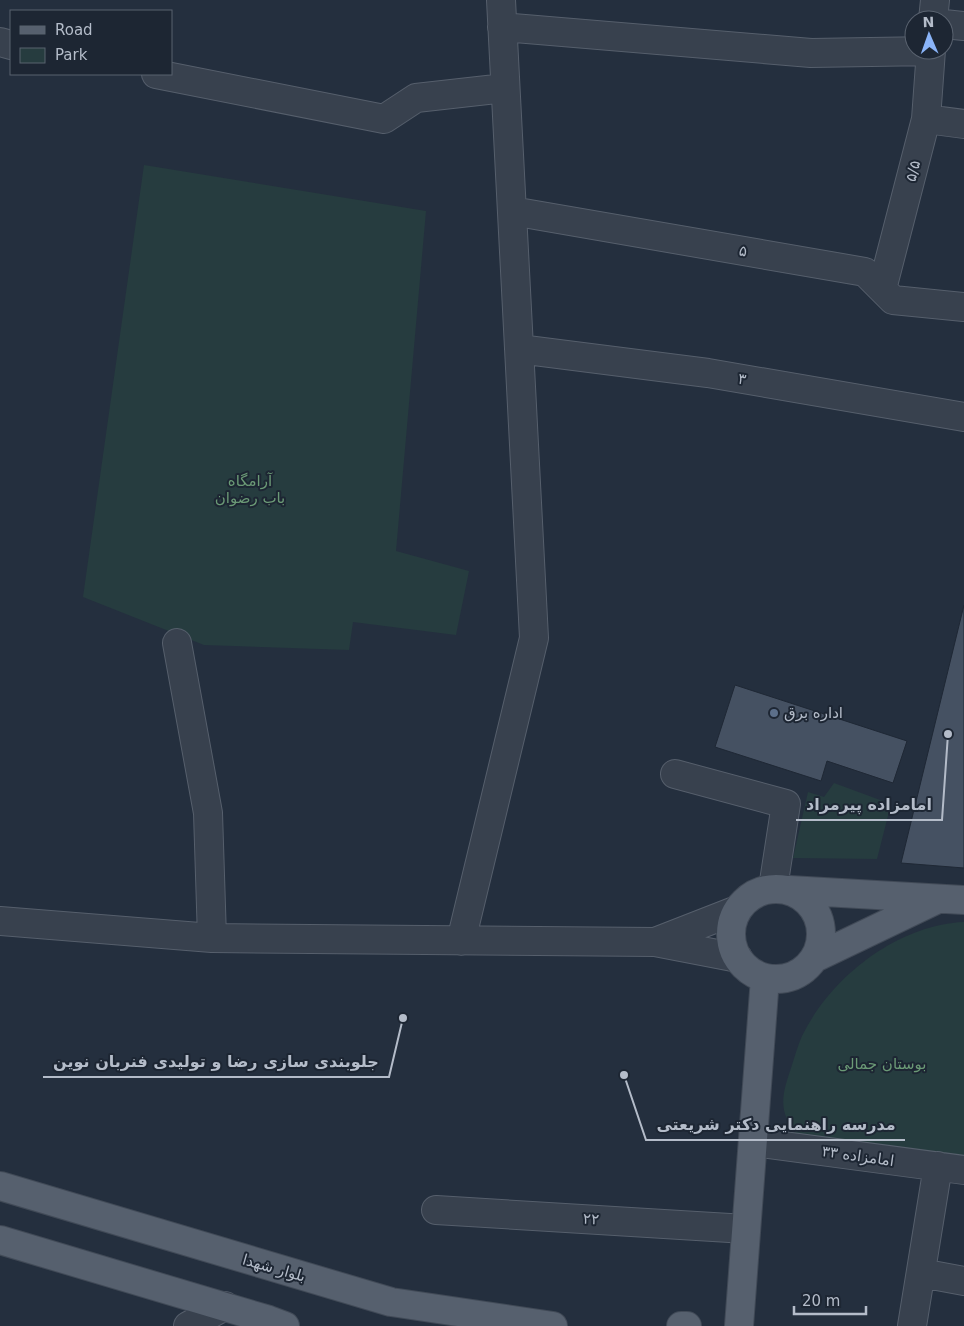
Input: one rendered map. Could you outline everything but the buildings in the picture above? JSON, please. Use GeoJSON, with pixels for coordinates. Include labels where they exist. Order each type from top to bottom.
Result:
{"type":"FeatureCollection","features":[{"type":"Feature","properties":{"kind":"main road"},"geometry":{"type":"LineString","coordinates":[[780,889],[800,896],[811,905],[819,917],[822,931],[820,945],[815,958],[805,969],[793,976],[779,979],[765,978],[751,973],[738,958],[730,938],[731,923],[737,910],[747,899],[759,892],[780,889],[964,900]]}},
{"type":"Feature","properties":{"kind":"main road"},"geometry":{"type":"LineString","coordinates":[[815,958],[937,899]]}},
{"type":"Feature","properties":{"kind":"main road"},"geometry":{"type":"LineString","coordinates":[[739,1326],[765,978]]}},
{"type":"Feature","properties":{"kind":"main road","name":"بلوار شهدا"},"geometry":{"type":"LineString","coordinates":[[0,1186],[391,1302],[553,1326]]}},
{"type":"Feature","properties":{"kind":"main road"},"geometry":{"type":"LineString","coordinates":[[0,1240],[225,1306],[285,1326]]}},
{"type":"Feature","properties":{"kind":"main road"},"geometry":{"type":"LineString","coordinates":[[681,1326],[687,1326]]}},
{"type":"Feature","properties":{"kind":"street"},"geometry":{"type":"LineString","coordinates":[[462,941],[534,638],[501,0]]}},
{"type":"Feature","properties":{"kind":"street"},"geometry":{"type":"LineString","coordinates":[[502,27],[811,53],[904,51]]}},
{"type":"Feature","properties":{"kind":"street","name":"۵/۵"},"geometry":{"type":"LineString","coordinates":[[882,289],[926,118],[930,60]]}},
{"type":"Feature","properties":{"kind":"street"},"geometry":{"type":"LineString","coordinates":[[161,75],[384,120],[416,98],[505,88]]}},
{"type":"Feature","properties":{"kind":"street"},"geometry":{"type":"LineString","coordinates":[[926,118],[964,124]]}},
{"type":"Feature","properties":{"kind":"street","name":"۵"},"geometry":{"type":"LineString","coordinates":[[512,211],[865,272],[893,300],[964,307]]}},
{"type":"Feature","properties":{"kind":"street","name":"۳"},"geometry":{"type":"LineString","coordinates":[[519,349],[708,373],[964,417]]}},
{"type":"Feature","properties":{"kind":"street"},"geometry":{"type":"LineString","coordinates":[[177,643],[208,813],[212,938]]}},
{"type":"Feature","properties":{"kind":"street"},"geometry":{"type":"LineString","coordinates":[[675,774],[786,804],[780,889]]}},
{"type":"Feature","properties":{"kind":"street"},"geometry":{"type":"LineString","coordinates":[[654,942],[737,910]]}},
{"type":"Feature","properties":{"kind":"street"},"geometry":{"type":"LineString","coordinates":[[0,921],[212,938],[654,942],[738,958]]}},
{"type":"Feature","properties":{"kind":"street","name":"امامزاده ۳۳"},"geometry":{"type":"LineString","coordinates":[[753,1142],[964,1170]]}},
{"type":"Feature","properties":{"kind":"street"},"geometry":{"type":"LineString","coordinates":[[912,1326],[938,1166]]}},
{"type":"Feature","properties":{"kind":"street","name":"۲۲"},"geometry":{"type":"LineString","coordinates":[[436,1210],[746,1229]]}},
{"type":"Feature","properties":{"kind":"street"},"geometry":{"type":"LineString","coordinates":[[921,1273],[964,1281]]}},
{"type":"Feature","properties":{"kind":"street"},"geometry":{"type":"LineString","coordinates":[[188,1326],[225,1306]]}},
{"type":"Feature","properties":{"kind":"green space","name":"آرامگاه باب رضوان"},"geometry":{"type":"Polygon","coordinates":[[[144,165],[426,211],[396,551],[469,571],[456,635],[353,622],[349,650],[204,645],[83,597],[144,165]]]}},
{"type":"Feature","properties":{"kind":"green space"},"geometry":{"type":"Polygon","coordinates":[[[834,783],[891,804],[877,859],[793,858],[808,792],[824,797],[834,783]]]}},
{"type":"Feature","properties":{"kind":"green space","name":"بوستان جمالی"},"geometry":{"type":"Polygon","coordinates":[[[964,922],[964,1160],[797,1136],[786,1118],[784,1110],[783,1102],[786,1085],[802,1036],[830,994],[848,975],[869,958],[891,944],[914,933],[939,925],[964,922]]]}},
{"type":"Feature","properties":{"kind":"place","name":"اداره برق"},"geometry":{"type":"Point","coordinates":[774,713]}},
{"type":"Feature","properties":{"kind":"place","name":"امامزاده پیرمراد"},"geometry":{"type":"Point","coordinates":[948,734]}},
{"type":"Feature","properties":{"kind":"place","name":"جلوبندی سازی رضا و تولیدی فنربان نوین"},"geometry":{"type":"Point","coordinates":[403,1018]}},
{"type":"Feature","properties":{"kind":"place","name":"مدرسه راهنمایی دکتر شریعتی"},"geometry":{"type":"Point","coordinates":[624,1075]}}]}
